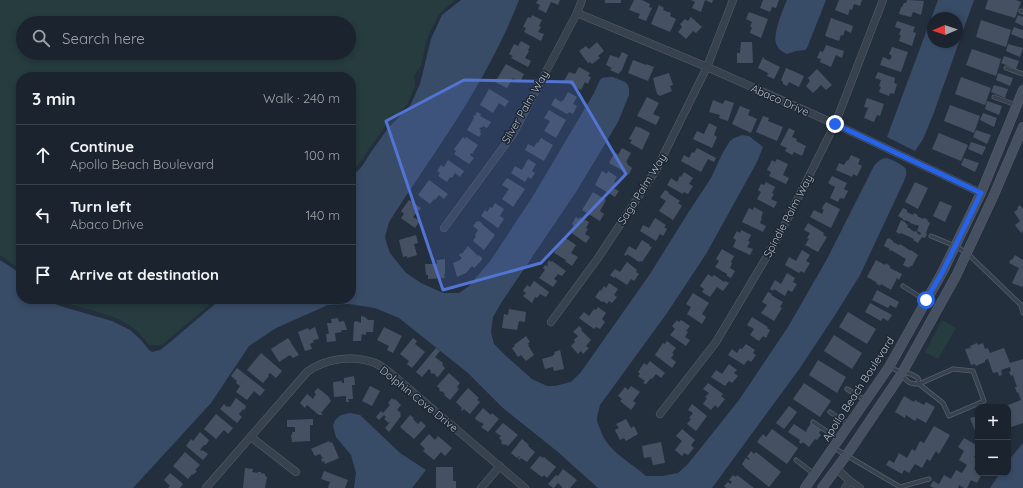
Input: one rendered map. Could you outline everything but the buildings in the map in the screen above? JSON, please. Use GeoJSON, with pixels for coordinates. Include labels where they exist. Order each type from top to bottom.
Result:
{"type":"FeatureCollection","features":[{"type":"Feature","properties":{"kind":"main road","name":"Apollo Beach Boulevard"},"geometry":{"type":"LineString","coordinates":[[805,488],[889,367],[943,271],[981,193],[1023,92]]}},
{"type":"Feature","properties":{"kind":"main road"},"geometry":{"type":"LineString","coordinates":[[822,488],[847,455],[902,373],[956,276],[993,197],[1023,127]]}},
{"type":"Feature","properties":{"kind":"main road"},"geometry":{"type":"LineString","coordinates":[[981,193],[993,197]]}},
{"type":"Feature","properties":{"kind":"street","name":"Silver Palm Way"},"geometry":{"type":"LineString","coordinates":[[444,228],[512,134],[577,13],[582,0]]}},
{"type":"Feature","properties":{"kind":"street","name":"Sago Palm Way"},"geometry":{"type":"LineString","coordinates":[[551,322],[598,258],[656,170],[707,67],[733,0]]}},
{"type":"Feature","properties":{"kind":"street","name":"Spindle Palm Way"},"geometry":{"type":"LineString","coordinates":[[660,414],[716,342],[779,236],[835,124],[883,0]]}},
{"type":"Feature","properties":{"kind":"street","name":"Abaco Drive"},"geometry":{"type":"LineString","coordinates":[[577,13],[707,67],[835,124],[981,193]]}},
{"type":"Feature","properties":{"kind":"street","name":"Dolphin Cove Drive"},"geometry":{"type":"LineString","coordinates":[[206,488],[307,372],[315,366],[326,362],[338,359],[354,359],[374,363],[384,368],[525,488]]}},
{"type":"Feature","properties":{"kind":"street"},"geometry":{"type":"LineString","coordinates":[[251,437],[296,472]]}},
{"type":"Feature","properties":{"kind":"street"},"geometry":{"type":"LineString","coordinates":[[481,488],[500,466]]}},
{"type":"Feature","properties":{"kind":"street"},"geometry":{"type":"LineString","coordinates":[[837,469],[860,488]]}},
{"type":"Feature","properties":{"kind":"street"},"geometry":{"type":"LineString","coordinates":[[845,488],[850,481]]}},
{"type":"Feature","properties":{"kind":"lane"},"geometry":{"type":"LineString","coordinates":[[1006,68],[1023,74]]}},
{"type":"Feature","properties":{"kind":"lane"},"geometry":{"type":"LineString","coordinates":[[994,97],[1017,105]]}},
{"type":"Feature","properties":{"kind":"lane"},"geometry":{"type":"LineString","coordinates":[[931,236],[955,246],[967,253],[1022,304],[1023,313]]}},
{"type":"Feature","properties":{"kind":"lane"},"geometry":{"type":"LineString","coordinates":[[903,286],[926,300]]}},
{"type":"Feature","properties":{"kind":"lane"},"geometry":{"type":"LineString","coordinates":[[889,367],[918,378],[919,384],[943,403],[949,416],[984,401],[973,371],[953,369],[919,384],[913,384],[905,380],[902,373]]}},
{"type":"Feature","properties":{"kind":"lane"},"geometry":{"type":"LineString","coordinates":[[847,389],[866,401]]}},
{"type":"Feature","properties":{"kind":"lane"},"geometry":{"type":"LineString","coordinates":[[830,412],[849,425]]}},
{"type":"Feature","properties":{"kind":"lane"},"geometry":{"type":"LineString","coordinates":[[813,422],[847,455],[900,487],[929,479]]}},
{"type":"Feature","properties":{"kind":"lane"},"geometry":{"type":"LineString","coordinates":[[796,460],[815,475]]}},
{"type":"Feature","properties":{"kind":"highlighted area"},"geometry":{"type":"Polygon","coordinates":[[[464,80],[572,82],[626,174],[541,263],[443,290],[386,121],[464,80]]]}},
{"type":"Feature","properties":{"kind":"green space"},"geometry":{"type":"Polygon","coordinates":[[[0,0],[455,0],[439,14],[427,38],[421,66],[414,76],[415,86],[407,105],[386,125],[356,167],[356,72],[16,72],[16,266],[0,255],[0,0]]]}},
{"type":"Feature","properties":{"kind":"green space"},"geometry":{"type":"Polygon","coordinates":[[[69,304],[210,304],[162,345],[149,345],[132,327],[104,314],[69,304]]]}},
{"type":"Feature","properties":{"kind":"green space"},"geometry":{"type":"Polygon","coordinates":[[[942,320],[956,328],[938,359],[925,352],[942,320]]]}},
{"type":"Feature","properties":{"kind":"water"},"geometry":{"type":"Polygon","coordinates":[[[461,0],[519,0],[508,27],[483,75],[444,139],[389,222],[385,237],[390,253],[406,273],[421,283],[443,293],[459,293],[469,286],[491,260],[533,196],[594,93],[600,80],[602,78],[613,77],[625,82],[628,85],[629,95],[618,122],[576,192],[493,317],[491,332],[494,344],[532,379],[547,386],[555,386],[571,382],[581,372],[650,274],[711,178],[730,141],[742,135],[749,136],[763,147],[757,162],[706,254],[667,313],[600,405],[597,421],[603,437],[613,450],[646,476],[662,476],[678,473],[688,464],[739,400],[788,327],[827,259],[877,162],[886,158],[900,164],[905,168],[906,173],[904,181],[860,275],[800,368],[712,488],[598,488],[558,452],[503,408],[468,373],[399,318],[375,308],[349,304],[356,304],[356,173],[363,165],[389,127],[410,106],[420,84],[431,39],[442,15],[461,0]]]}},
{"type":"Feature","properties":{"kind":"water"},"geometry":{"type":"Polygon","coordinates":[[[787,0],[826,0],[807,48],[805,50],[787,54],[781,51],[775,39],[787,0]]]}},
{"type":"Feature","properties":{"kind":"water"},"geometry":{"type":"Polygon","coordinates":[[[938,0],[974,0],[963,31],[963,12],[934,12],[938,0]]]}},
{"type":"Feature","properties":{"kind":"water"},"geometry":{"type":"Polygon","coordinates":[[[927,30],[927,48],[957,48],[933,115],[923,139],[915,151],[887,137],[927,30]]]}},
{"type":"Feature","properties":{"kind":"water"},"geometry":{"type":"Polygon","coordinates":[[[0,260],[16,271],[16,304],[55,304],[112,321],[130,330],[152,352],[160,350],[215,304],[349,304],[328,305],[276,328],[249,346],[211,403],[133,488],[0,488],[0,260]]]}},
{"type":"Feature","properties":{"kind":"water"},"geometry":{"type":"Polygon","coordinates":[[[350,413],[360,415],[400,453],[426,470],[412,488],[354,488],[356,473],[351,455],[336,437],[333,426],[335,420],[341,415],[350,413]]]}},
{"type":"Feature","properties":{"kind":"water"},"geometry":{"type":"Polygon","coordinates":[[[1023,443],[1023,488],[990,488],[998,476],[1011,476],[1011,457],[1023,443]]]}},
{"type":"Feature","properties":{"kind":"route"},"geometry":{"type":"LineString","coordinates":[[835,124],[981,193],[943,271],[926,300]]}}]}
